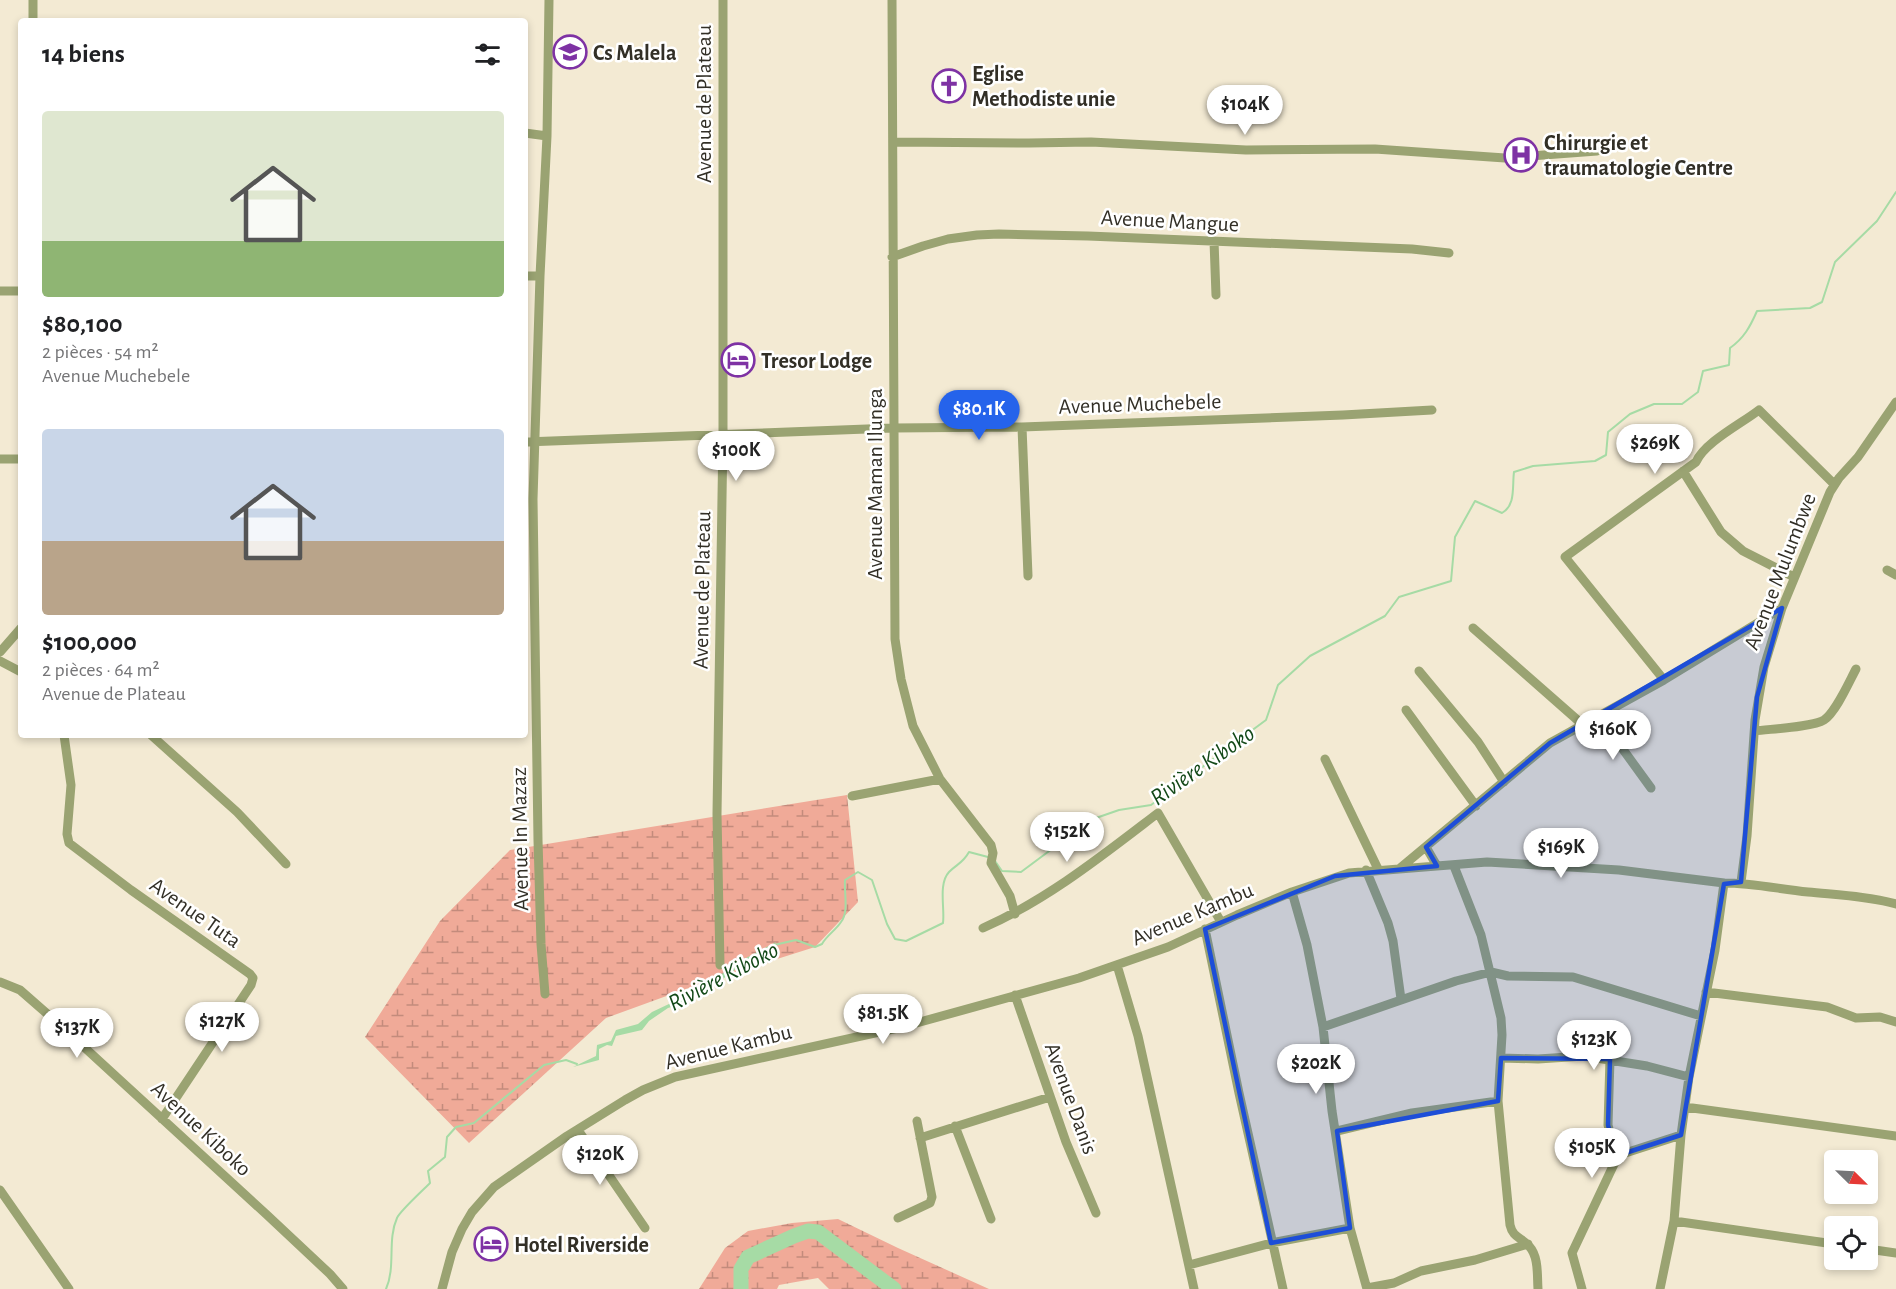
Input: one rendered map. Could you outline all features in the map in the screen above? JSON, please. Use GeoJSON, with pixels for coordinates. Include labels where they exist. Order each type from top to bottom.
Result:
{"type":"FeatureCollection","features":[{"type":"Feature","properties":{"kind":"street"},"geometry":{"type":"LineString","coordinates":[[33,0],[33,18]]}},
{"type":"Feature","properties":{"kind":"street","name":"Avenue In Mazaz"},"geometry":{"type":"LineString","coordinates":[[545,994],[541,944],[530,610],[530,442],[547,136],[549,0]]}},
{"type":"Feature","properties":{"kind":"street","name":"Avenue de Plateau"},"geometry":{"type":"LineString","coordinates":[[720,965],[717,814],[723,435],[723,0]]}},
{"type":"Feature","properties":{"kind":"street","name":"Avenue Maman Ilunga"},"geometry":{"type":"LineString","coordinates":[[892,0],[895,639],[909,715],[940,779],[991,845],[993,853],[991,858],[995,873],[1010,896],[1015,914]]}},
{"type":"Feature","properties":{"kind":"street"},"geometry":{"type":"LineString","coordinates":[[528,133],[547,136]]}},
{"type":"Feature","properties":{"kind":"street"},"geometry":{"type":"LineString","coordinates":[[893,142],[1108,142],[1246,150],[1384,150],[1505,158],[1597,152]]}},
{"type":"Feature","properties":{"kind":"street","name":"Avenue Mangue"},"geometry":{"type":"LineString","coordinates":[[892,257],[923,246],[977,235],[1078,236],[1412,249],[1449,253]]}},
{"type":"Feature","properties":{"kind":"street"},"geometry":{"type":"LineString","coordinates":[[1214,242],[1216,295]]}},
{"type":"Feature","properties":{"kind":"street"},"geometry":{"type":"LineString","coordinates":[[528,276],[540,276]]}},
{"type":"Feature","properties":{"kind":"street"},"geometry":{"type":"LineString","coordinates":[[0,291],[18,291]]}},
{"type":"Feature","properties":{"kind":"street","name":"Avenue Mulumbwe"},"geometry":{"type":"LineString","coordinates":[[1741,882],[1761,680],[1782,608],[1834,484],[1858,457],[1896,402]]}},
{"type":"Feature","properties":{"kind":"street","name":"Avenue Muchebele"},"geometry":{"type":"LineString","coordinates":[[530,442],[893,428],[1022,427],[1432,410]]}},
{"type":"Feature","properties":{"kind":"street"},"geometry":{"type":"LineString","coordinates":[[1664,680],[1565,557],[1696,462],[1709,447],[1759,410],[1834,484]]}},
{"type":"Feature","properties":{"kind":"street"},"geometry":{"type":"LineString","coordinates":[[1022,427],[1028,576]]}},
{"type":"Feature","properties":{"kind":"street"},"geometry":{"type":"LineString","coordinates":[[0,459],[18,459]]}},
{"type":"Feature","properties":{"kind":"street"},"geometry":{"type":"LineString","coordinates":[[1683,471],[1721,532],[1743,551],[1794,577]]}},
{"type":"Feature","properties":{"kind":"street"},"geometry":{"type":"LineString","coordinates":[[1399,869],[1550,743],[1664,680],[1782,608]]}},
{"type":"Feature","properties":{"kind":"street"},"geometry":{"type":"LineString","coordinates":[[1473,628],[1582,724]]}},
{"type":"Feature","properties":{"kind":"street"},"geometry":{"type":"LineString","coordinates":[[0,652],[18,631]]}},
{"type":"Feature","properties":{"kind":"street"},"geometry":{"type":"LineString","coordinates":[[0,661],[18,670]]}},
{"type":"Feature","properties":{"kind":"street"},"geometry":{"type":"LineString","coordinates":[[1755,731],[1812,724],[1824,720],[1856,669]]}},
{"type":"Feature","properties":{"kind":"street"},"geometry":{"type":"LineString","coordinates":[[1419,671],[1478,742],[1504,782]]}},
{"type":"Feature","properties":{"kind":"street"},"geometry":{"type":"LineString","coordinates":[[1406,710],[1476,806]]}},
{"type":"Feature","properties":{"kind":"street"},"geometry":{"type":"LineString","coordinates":[[1598,716],[1651,788]]}},
{"type":"Feature","properties":{"kind":"street","name":"Avenue Tuta"},"geometry":{"type":"LineString","coordinates":[[64,738],[71,785],[67,834],[71,844],[130,890],[253,978],[251,985],[162,1119]]}},
{"type":"Feature","properties":{"kind":"street"},"geometry":{"type":"LineString","coordinates":[[155,738],[237,812],[286,864]]}},
{"type":"Feature","properties":{"kind":"street"},"geometry":{"type":"LineString","coordinates":[[1325,759],[1378,869]]}},
{"type":"Feature","properties":{"kind":"street"},"geometry":{"type":"LineString","coordinates":[[852,796],[940,779]]}},
{"type":"Feature","properties":{"kind":"street"},"geometry":{"type":"LineString","coordinates":[[983,928],[1015,914],[1078,872],[1158,813],[1221,922]]}},
{"type":"Feature","properties":{"kind":"street"},"geometry":{"type":"LineString","coordinates":[[1426,847],[1437,866]]}},
{"type":"Feature","properties":{"kind":"street","name":"Avenue Kambu"},"geometry":{"type":"LineString","coordinates":[[442,1289],[452,1252],[472,1212],[503,1179],[643,1090],[690,1072],[902,1027],[1117,965],[1168,947],[1221,922],[1335,876],[1366,870],[1454,866],[1487,862],[1562,865],[1724,883],[1741,882],[1806,892],[1848,895],[1896,904]]}},
{"type":"Feature","properties":{"kind":"street"},"geometry":{"type":"LineString","coordinates":[[1454,866],[1481,935],[1502,1027],[1498,1101],[1510,1225],[1513,1235],[1528,1244],[1536,1260],[1538,1289]]}},
{"type":"Feature","properties":{"kind":"street"},"geometry":{"type":"LineString","coordinates":[[1366,870],[1393,941],[1401,999]]}},
{"type":"Feature","properties":{"kind":"street"},"geometry":{"type":"LineString","coordinates":[[1660,1289],[1674,1221],[1681,1135],[1689,1077],[1717,937],[1724,883]]}},
{"type":"Feature","properties":{"kind":"street"},"geometry":{"type":"LineString","coordinates":[[1292,892],[1307,945],[1323,1027],[1327,1072],[1350,1228],[1367,1288],[1394,1283],[1421,1271],[1483,1258],[1528,1244]]}},
{"type":"Feature","properties":{"kind":"street"},"geometry":{"type":"LineString","coordinates":[[1205,929],[1271,1243],[1283,1289]]}},
{"type":"Feature","properties":{"kind":"street"},"geometry":{"type":"LineString","coordinates":[[1117,965],[1138,1036],[1194,1289]]}},
{"type":"Feature","properties":{"kind":"street"},"geometry":{"type":"LineString","coordinates":[[1323,1027],[1401,999],[1491,972],[1508,976],[1573,977],[1701,1016]]}},
{"type":"Feature","properties":{"kind":"street","name":"Avenue Kiboko"},"geometry":{"type":"LineString","coordinates":[[0,982],[20,990],[267,1214],[343,1289]]}},
{"type":"Feature","properties":{"kind":"street"},"geometry":{"type":"LineString","coordinates":[[1706,992],[1827,1006],[1856,1018],[1880,1017],[1896,1022]]}},
{"type":"Feature","properties":{"kind":"street","name":"Avenue Danis"},"geometry":{"type":"LineString","coordinates":[[1015,995],[1066,1142],[1096,1213]]}},
{"type":"Feature","properties":{"kind":"street"},"geometry":{"type":"LineString","coordinates":[[1501,1058],[1538,1059],[1584,1056],[1647,1066],[1689,1077]]}},
{"type":"Feature","properties":{"kind":"street"},"geometry":{"type":"LineString","coordinates":[[1582,1289],[1572,1253],[1611,1172],[1616,1156],[1608,1125],[1610,1059]]}},
{"type":"Feature","properties":{"kind":"street"},"geometry":{"type":"LineString","coordinates":[[920,1138],[1050,1097]]}},
{"type":"Feature","properties":{"kind":"street"},"geometry":{"type":"LineString","coordinates":[[1336,1131],[1412,1113],[1498,1101]]}},
{"type":"Feature","properties":{"kind":"street"},"geometry":{"type":"LineString","coordinates":[[1685,1107],[1896,1136]]}},
{"type":"Feature","properties":{"kind":"street"},"geometry":{"type":"LineString","coordinates":[[898,1218],[930,1203],[932,1197],[917,1121]]}},
{"type":"Feature","properties":{"kind":"street"},"geometry":{"type":"LineString","coordinates":[[955,1126],[991,1219]]}},
{"type":"Feature","properties":{"kind":"street"},"geometry":{"type":"LineString","coordinates":[[578,1130],[645,1228]]}},
{"type":"Feature","properties":{"kind":"street"},"geometry":{"type":"LineString","coordinates":[[1616,1156],[1681,1135]]}},
{"type":"Feature","properties":{"kind":"street"},"geometry":{"type":"LineString","coordinates":[[0,1190],[69,1289]]}},
{"type":"Feature","properties":{"kind":"street"},"geometry":{"type":"LineString","coordinates":[[1674,1221],[1824,1243]]}},
{"type":"Feature","properties":{"kind":"street"},"geometry":{"type":"LineString","coordinates":[[1189,1265],[1271,1243],[1350,1228]]}},
{"type":"Feature","properties":{"kind":"street"},"geometry":{"type":"LineString","coordinates":[[1878,1250],[1896,1253]]}},
{"type":"Feature","properties":{"kind":"highlighted area"},"geometry":{"type":"Polygon","coordinates":[[[1782,608],[1757,697],[1741,882],[1724,884],[1681,1135],[1616,1156],[1608,1125],[1610,1059],[1501,1058],[1498,1101],[1337,1131],[1350,1228],[1271,1243],[1205,929],[1335,876],[1437,866],[1426,847],[1550,743],[1782,608]]]}},
{"type":"Feature","properties":{"kind":"green space"},"geometry":{"type":"Polygon","coordinates":[[[847,795],[858,902],[815,947],[705,982],[606,1018],[469,1143],[365,1037],[440,921],[510,850],[847,795]]]}},
{"type":"Feature","properties":{"kind":"green space"},"geometry":{"type":"Polygon","coordinates":[[[838,1219],[989,1289],[829,1289],[818,1278],[779,1285],[777,1289],[699,1289],[725,1248],[748,1231],[792,1223],[838,1219]]]}},
{"type":"Feature","properties":{"kind":"water"},"geometry":{"type":"Polygon","coordinates":[[[776,942],[767,951],[743,963],[702,993],[668,1008],[649,1021],[642,1030],[616,1036],[612,1046],[607,1045],[599,1049],[599,1060],[573,1067],[596,1056],[597,1045],[611,1041],[616,1030],[638,1024],[652,1012],[688,995],[733,967],[733,963],[776,942]]]}},
{"type":"Feature","properties":{"kind":"waterway","name":"Rivière Kiboko"},"geometry":{"type":"LineString","coordinates":[[995,861],[1002,871],[1021,872],[1064,840],[1073,826],[1119,810],[1151,805],[1266,720],[1278,685],[1310,656],[1385,616],[1399,597],[1451,581],[1455,537],[1475,501],[1502,513],[1510,505],[1514,472],[1533,466],[1595,461],[1606,455],[1608,432],[1630,414],[1654,404],[1682,404],[1698,392],[1703,371],[1729,365],[1730,348],[1746,332],[1757,311],[1810,308],[1822,302],[1835,262],[1877,221],[1896,192]]}},
{"type":"Feature","properties":{"kind":"waterway","name":"Rivière Kiboko"},"geometry":{"type":"LineString","coordinates":[[774,945],[796,940],[815,947],[822,944],[843,918],[846,908],[845,880],[858,872],[872,880],[887,924],[895,939],[906,941],[943,923],[943,889],[949,872],[969,852],[988,857]]}},
{"type":"Feature","properties":{"kind":"waterway","name":"Rivière Kiboko"},"geometry":{"type":"LineString","coordinates":[[386,1289],[391,1272],[392,1235],[397,1218],[430,1183],[428,1171],[445,1157],[447,1137],[456,1127],[474,1123],[544,1065],[566,1060],[577,1064]]}},
{"type":"Feature","properties":{"kind":"waterway"},"geometry":{"type":"LineString","coordinates":[[741,1289],[741,1269],[748,1257],[808,1231],[818,1232],[894,1289]]}},
{"type":"Feature","properties":{"kind":"place","name":"Cs Malela"},"geometry":{"type":"Point","coordinates":[570,52]}},
{"type":"Feature","properties":{"kind":"place","name":"Eglise Methodiste unie"},"geometry":{"type":"Point","coordinates":[949,86]}},
{"type":"Feature","properties":{"kind":"place","name":"Chirurgie et traumatologie Centre"},"geometry":{"type":"Point","coordinates":[1521,155]}},
{"type":"Feature","properties":{"kind":"place","name":"Tresor Lodge"},"geometry":{"type":"Point","coordinates":[738,360]}},
{"type":"Feature","properties":{"kind":"place","name":"Hotel Riverside"},"geometry":{"type":"Point","coordinates":[491,1244]}}]}
